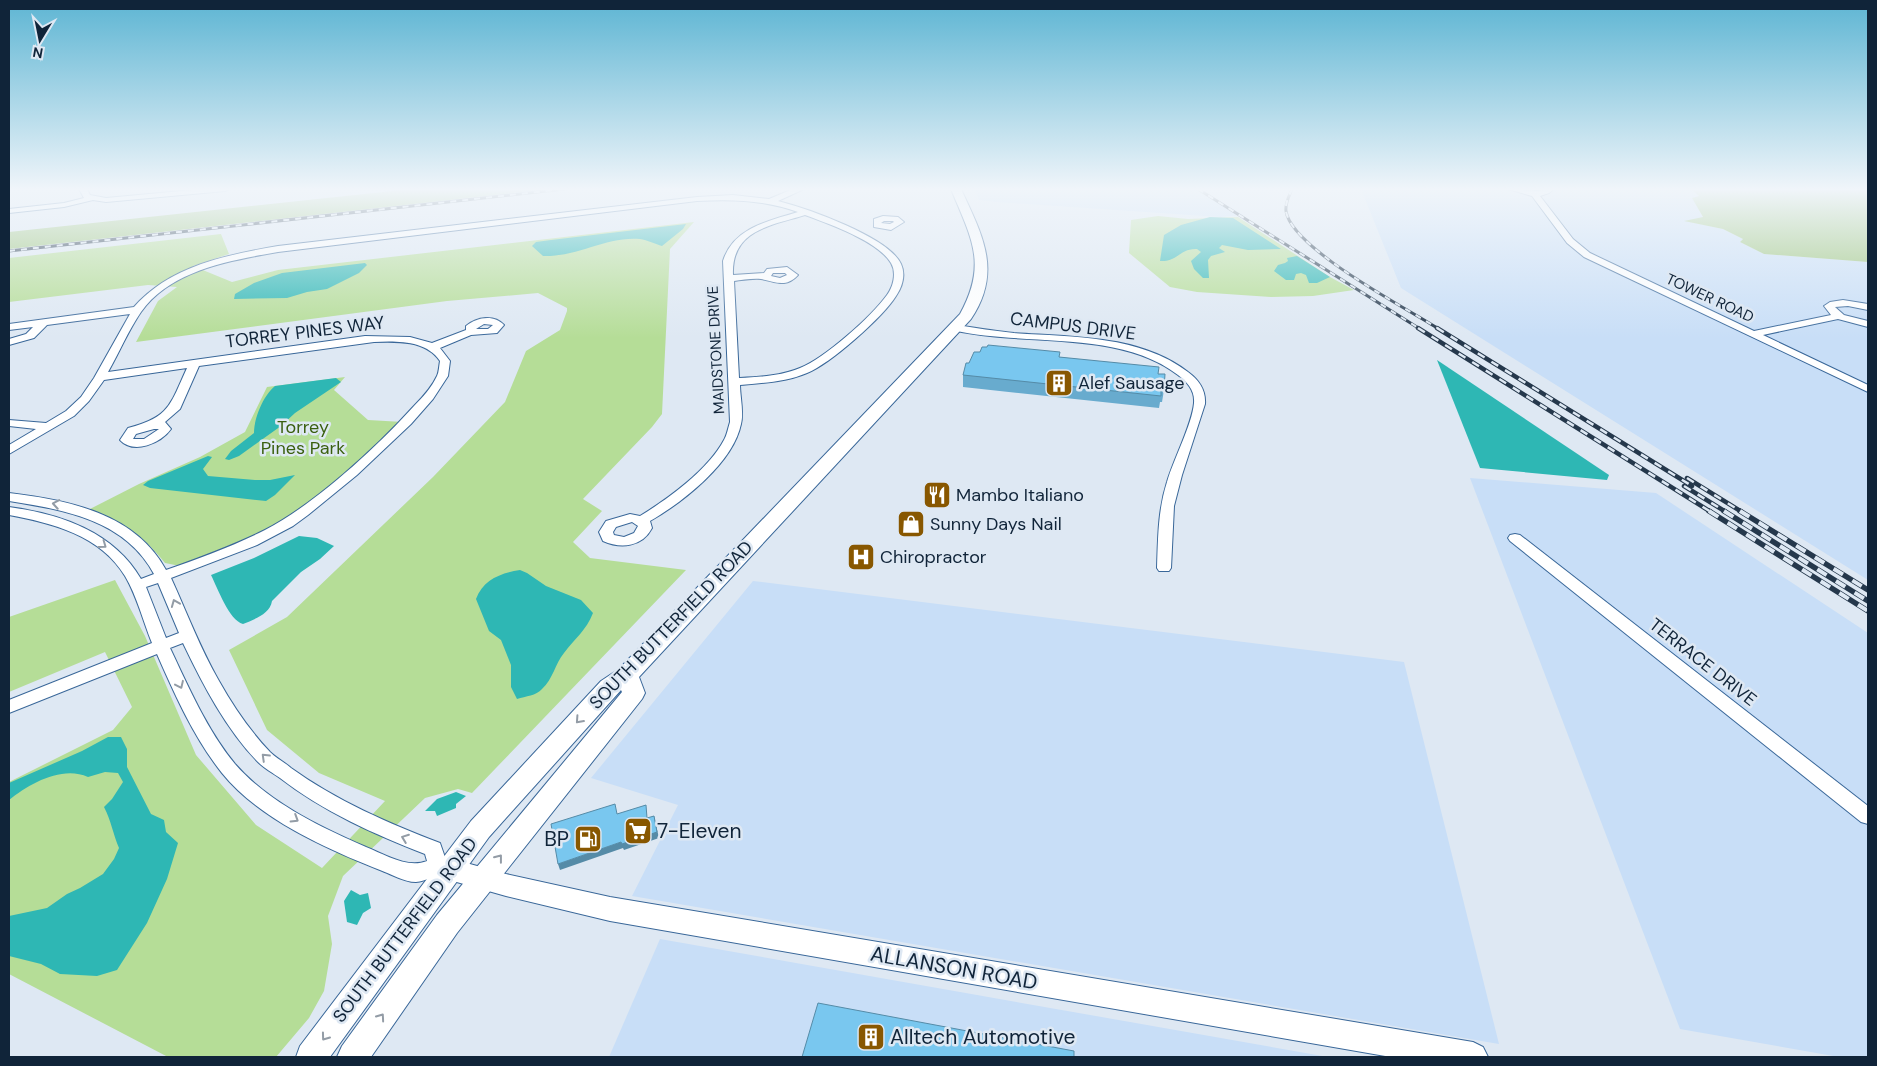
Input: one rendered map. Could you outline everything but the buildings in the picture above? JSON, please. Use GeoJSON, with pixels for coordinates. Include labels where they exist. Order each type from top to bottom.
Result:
{"type":"FeatureCollection","features":[{"type":"Feature","properties":{"kind":"main road","name":"SOUTH BUTTERFIELD ROAD"},"geometry":{"type":"LineString","coordinates":[[311,1057],[444,868],[609,687],[626,675],[957,328],[978,295],[984,268],[977,239]]}},
{"type":"Feature","properties":{"kind":"main road"},"geometry":{"type":"LineString","coordinates":[[353,1057],[447,924],[634,693],[626,675]]}},
{"type":"Feature","properties":{"kind":"street"},"geometry":{"type":"LineString","coordinates":[[9,450],[84,400],[138,310],[156,291],[176,279],[214,264],[262,252],[371,239]]}},
{"type":"Feature","properties":{"kind":"street","name":"MAIDSTONE DRIVE"},"geometry":{"type":"LineString","coordinates":[[642,521],[658,512],[706,469],[730,440],[736,422],[729,255],[737,242],[742,239]]}},
{"type":"Feature","properties":{"kind":"street"},"geometry":{"type":"LineString","coordinates":[[735,382],[782,377],[811,367],[823,360],[891,297],[898,282],[898,269],[895,261],[882,247],[865,239]]}},
{"type":"Feature","properties":{"kind":"street","name":"TOWER ROAD"},"geometry":{"type":"LineString","coordinates":[[1568,239],[1587,255],[1868,389]]}},
{"type":"Feature","properties":{"kind":"street"},"geometry":{"type":"LineString","coordinates":[[729,278],[766,276]]}},
{"type":"Feature","properties":{"kind":"street"},"geometry":{"type":"LineString","coordinates":[[1868,307],[1844,302],[1829,306],[1830,309],[1840,316],[1868,324]]}},
{"type":"Feature","properties":{"kind":"street"},"geometry":{"type":"LineString","coordinates":[[9,326],[138,310]]}},
{"type":"Feature","properties":{"kind":"street"},"geometry":{"type":"LineString","coordinates":[[1752,334],[1840,316]]}},
{"type":"Feature","properties":{"kind":"street"},"geometry":{"type":"LineString","coordinates":[[9,342],[30,336],[44,322]]}},
{"type":"Feature","properties":{"kind":"street","name":"CAMPUS DRIVE"},"geometry":{"type":"LineString","coordinates":[[957,328],[980,333],[1124,347],[1172,364],[1194,383],[1199,394],[1198,410],[1169,498],[1165,526],[1164,568]]}},
{"type":"Feature","properties":{"kind":"street"},"geometry":{"type":"LineString","coordinates":[[432,347],[472,332]]}},
{"type":"Feature","properties":{"kind":"street","name":"TORREY PINES WAY"},"geometry":{"type":"LineString","coordinates":[[99,377],[366,339],[393,338],[432,347]]}},
{"type":"Feature","properties":{"kind":"street"},"geometry":{"type":"LineString","coordinates":[[138,585],[237,548],[268,534],[300,515],[404,426],[441,382],[446,371],[445,361],[440,353],[432,347]]}},
{"type":"Feature","properties":{"kind":"street"},"geometry":{"type":"LineString","coordinates":[[154,425],[174,409],[195,363]]}},
{"type":"Feature","properties":{"kind":"street"},"geometry":{"type":"LineString","coordinates":[[9,423],[46,427]]}},
{"type":"Feature","properties":{"kind":"street"},"geometry":{"type":"LineString","coordinates":[[9,497],[66,506],[124,530],[148,553],[164,575],[188,635],[209,676],[237,725],[265,758],[309,791],[371,825],[433,848],[444,868],[416,873],[370,857],[336,843],[296,821],[263,799],[231,770],[203,730],[161,644],[133,574],[118,557],[79,530],[33,515],[9,511]]}},
{"type":"Feature","properties":{"kind":"street","name":"TERRACE DRIVE"},"geometry":{"type":"LineString","coordinates":[[1515,538],[1868,816]]}},
{"type":"Feature","properties":{"kind":"street"},"geometry":{"type":"LineString","coordinates":[[9,706],[161,644],[188,635]]}},
{"type":"Feature","properties":{"kind":"street","name":"ALLANSON ROAD"},"geometry":{"type":"LineString","coordinates":[[444,868],[610,909],[1473,1057]]}},
{"type":"Feature","properties":{"kind":"shaded area"},"geometry":{"type":"Polygon","coordinates":[[[9,239],[101,239],[9,249],[9,239]]]}},
{"type":"Feature","properties":{"kind":"shaded area"},"geometry":{"type":"Polygon","coordinates":[[[563,239],[671,239],[662,246],[640,239],[628,239],[604,243],[568,253],[543,256],[532,246],[536,242],[563,239]]]}},
{"type":"Feature","properties":{"kind":"shaded area"},"geometry":{"type":"Polygon","coordinates":[[[1163,239],[1265,239],[1281,249],[1248,250],[1222,245],[1219,248],[1225,252],[1211,256],[1208,260],[1209,278],[1203,278],[1194,269],[1191,261],[1201,252],[1197,249],[1191,249],[1166,261],[1160,261],[1163,239]]]}},
{"type":"Feature","properties":{"kind":"shaded area"},"geometry":{"type":"Polygon","coordinates":[[[1381,239],[1742,239],[1740,242],[1764,254],[1868,262],[1868,580],[1401,288],[1381,239]]]}},
{"type":"Feature","properties":{"kind":"shaded area"},"geometry":{"type":"Polygon","coordinates":[[[1743,239],[1868,239],[1868,262],[1764,254],[1740,242],[1743,239]]]}},
{"type":"Feature","properties":{"kind":"shaded area"},"geometry":{"type":"Polygon","coordinates":[[[1297,256],[1330,277],[1317,283],[1309,283],[1306,275],[1301,273],[1296,274],[1294,280],[1286,280],[1274,271],[1278,265],[1288,261],[1287,258],[1297,256]]]}},
{"type":"Feature","properties":{"kind":"shaded area"},"geometry":{"type":"Polygon","coordinates":[[[365,263],[367,265],[359,273],[327,289],[287,298],[234,299],[235,294],[254,283],[282,273],[365,263]]]}},
{"type":"Feature","properties":{"kind":"shaded area"},"geometry":{"type":"Polygon","coordinates":[[[1437,360],[1609,475],[1607,480],[1480,468],[1437,360]]]}},
{"type":"Feature","properties":{"kind":"shaded area"},"geometry":{"type":"Polygon","coordinates":[[[336,378],[341,382],[295,413],[281,426],[239,456],[229,460],[225,459],[231,451],[254,433],[260,408],[267,395],[275,386],[336,378]]]}},
{"type":"Feature","properties":{"kind":"shaded area"},"geometry":{"type":"Polygon","coordinates":[[[208,456],[212,457],[203,469],[208,476],[270,480],[295,475],[275,495],[266,501],[150,488],[143,485],[148,481],[208,456]]]}},
{"type":"Feature","properties":{"kind":"shaded area"},"geometry":{"type":"Polygon","coordinates":[[[1470,478],[1656,493],[1868,633],[1868,1057],[1839,1057],[1680,1029],[1470,478]]]}},
{"type":"Feature","properties":{"kind":"shaded area"},"geometry":{"type":"Polygon","coordinates":[[[299,536],[317,538],[334,546],[320,559],[301,572],[272,601],[271,606],[265,613],[243,624],[238,621],[224,603],[211,575],[254,558],[299,536]]]}},
{"type":"Feature","properties":{"kind":"shaded area"},"geometry":{"type":"Polygon","coordinates":[[[520,570],[546,586],[581,600],[593,613],[584,630],[561,657],[546,685],[531,696],[517,699],[511,687],[511,665],[501,640],[489,631],[476,599],[483,587],[493,578],[520,570]]]}},
{"type":"Feature","properties":{"kind":"shaded area"},"geometry":{"type":"Polygon","coordinates":[[[753,581],[1404,662],[1499,1044],[632,896],[678,805],[591,778],[753,581]]]}},
{"type":"Feature","properties":{"kind":"shaded area"},"geometry":{"type":"Polygon","coordinates":[[[108,737],[121,737],[127,749],[127,767],[151,814],[164,820],[166,832],[178,843],[167,879],[147,923],[117,970],[97,976],[60,974],[41,964],[9,956],[9,916],[47,908],[67,894],[103,874],[114,859],[119,848],[104,807],[112,799],[123,782],[118,773],[105,772],[88,777],[68,773],[46,778],[26,788],[9,800],[9,783],[82,751],[108,737]]]}},
{"type":"Feature","properties":{"kind":"shaded area"},"geometry":{"type":"Polygon","coordinates":[[[456,792],[466,796],[456,804],[456,808],[437,816],[435,811],[425,811],[437,799],[456,792]]]}},
{"type":"Feature","properties":{"kind":"shaded area"},"geometry":{"type":"Polygon","coordinates":[[[351,890],[360,895],[368,893],[371,908],[363,913],[357,925],[347,922],[344,901],[351,890]]]}},
{"type":"Feature","properties":{"kind":"shaded area"},"geometry":{"type":"Polygon","coordinates":[[[660,939],[1328,1057],[609,1057],[660,939]]]}},
{"type":"Feature","properties":{"kind":"green space"},"geometry":{"type":"Polygon","coordinates":[[[179,239],[223,239],[229,254],[193,266],[232,282],[278,270],[549,239],[679,239],[670,249],[662,414],[652,427],[583,499],[602,511],[573,542],[590,558],[686,570],[472,793],[458,789],[425,798],[343,876],[328,916],[332,944],[324,991],[309,1018],[276,1057],[168,1057],[9,974],[9,782],[113,730],[132,707],[105,652],[9,692],[9,617],[115,580],[145,636],[196,755],[256,825],[322,868],[385,801],[319,773],[267,730],[229,650],[287,617],[433,477],[505,402],[526,351],[560,330],[567,311],[567,308],[538,293],[447,301],[136,342],[158,301],[177,287],[148,285],[9,302],[9,258],[179,239]]]}},
{"type":"Feature","properties":{"kind":"green space"},"geometry":{"type":"Polygon","coordinates":[[[1130,239],[1271,239],[1330,277],[1354,290],[1313,296],[1271,297],[1197,292],[1170,287],[1129,253],[1130,239]]]}},
{"type":"Feature","properties":{"kind":"green space","name":"Torrey Pines Park"},"geometry":{"type":"Polygon","coordinates":[[[345,377],[334,390],[368,420],[403,422],[307,506],[286,521],[214,554],[180,566],[165,563],[147,543],[131,530],[88,510],[139,484],[200,457],[245,432],[267,387],[345,377]]]}},
{"type":"Feature","properties":{"kind":"railway"},"geometry":{"type":"LineString","coordinates":[[9,251],[119,239]]}},
{"type":"Feature","properties":{"kind":"railway"},"geometry":{"type":"LineString","coordinates":[[1277,239],[1420,329]]}},
{"type":"Feature","properties":{"kind":"railway"},"geometry":{"type":"LineString","coordinates":[[1304,239],[1352,276],[1439,329]]}},
{"type":"Feature","properties":{"kind":"railway"},"geometry":{"type":"LineString","coordinates":[[1418,328],[1711,512]]}},
{"type":"Feature","properties":{"kind":"railway"},"geometry":{"type":"LineString","coordinates":[[1437,328],[1692,486]]}},
{"type":"Feature","properties":{"kind":"railway"},"geometry":{"type":"LineString","coordinates":[[1687,478],[1742,512]]}},
{"type":"Feature","properties":{"kind":"railway"},"geometry":{"type":"LineString","coordinates":[[1684,486],[1726,512]]}},
{"type":"Feature","properties":{"kind":"railway"},"geometry":{"type":"LineString","coordinates":[[1709,511],[1868,611]]}},
{"type":"Feature","properties":{"kind":"railway"},"geometry":{"type":"LineString","coordinates":[[1724,511],[1868,601]]}},
{"type":"Feature","properties":{"kind":"railway"},"geometry":{"type":"LineString","coordinates":[[1740,511],[1868,590]]}},
{"type":"Feature","properties":{"kind":"place","name":"Alef Sausage"},"geometry":{"type":"Point","coordinates":[1059,383]}},
{"type":"Feature","properties":{"kind":"place","name":"Mambo Italiano"},"geometry":{"type":"Point","coordinates":[937,495]}},
{"type":"Feature","properties":{"kind":"place","name":"Sunny Days Nail"},"geometry":{"type":"Point","coordinates":[911,524]}},
{"type":"Feature","properties":{"kind":"place","name":"Chiropractor"},"geometry":{"type":"Point","coordinates":[861,557]}},
{"type":"Feature","properties":{"kind":"place","name":"7-Eleven"},"geometry":{"type":"Point","coordinates":[638,831]}},
{"type":"Feature","properties":{"kind":"place","name":"BP"},"geometry":{"type":"Point","coordinates":[588,839]}},
{"type":"Feature","properties":{"kind":"place","name":"Alltech Automotive"},"geometry":{"type":"Point","coordinates":[871,1037]}}]}
